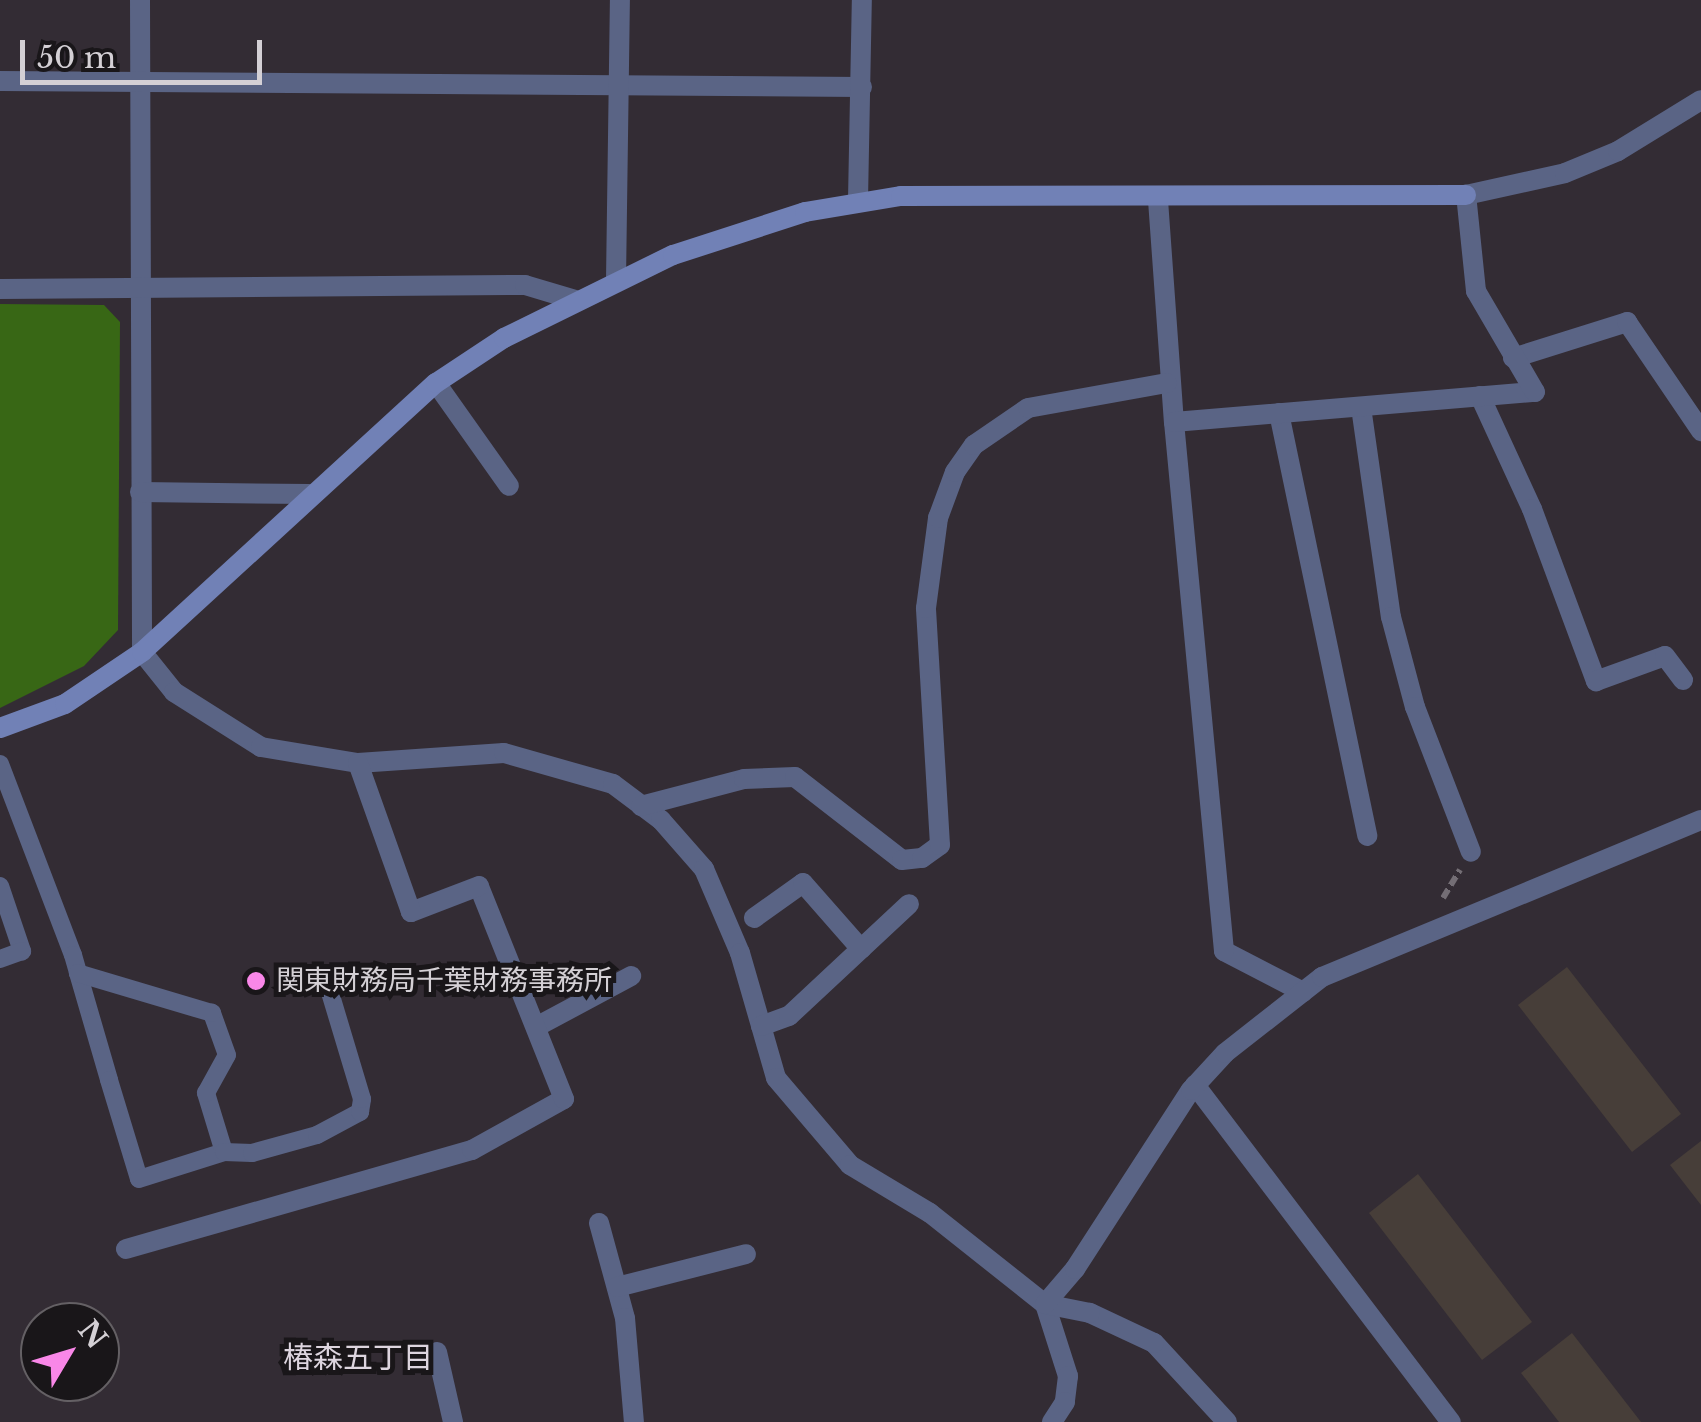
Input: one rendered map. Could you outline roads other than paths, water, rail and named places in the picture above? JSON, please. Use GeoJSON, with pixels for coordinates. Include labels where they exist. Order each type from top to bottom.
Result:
{"type":"FeatureCollection","features":[{"type":"Feature","properties":{"kind":"street"},"geometry":{"type":"LineString","coordinates":[[140,0],[142,652],[174,692],[247,740],[322,762],[358,764],[504,753],[613,784],[641,806],[704,870],[740,954],[776,1078],[850,1165],[930,1213],[1045,1304],[1090,1313],[1154,1343],[1227,1422]]}},
{"type":"Feature","properties":{"kind":"street"},"geometry":{"type":"LineString","coordinates":[[616,280],[620,0]]}},
{"type":"Feature","properties":{"kind":"street"},"geometry":{"type":"LineString","coordinates":[[858,200],[862,0]]}},
{"type":"Feature","properties":{"kind":"street"},"geometry":{"type":"LineString","coordinates":[[0,81],[862,87]]}},
{"type":"Feature","properties":{"kind":"street"},"geometry":{"type":"LineString","coordinates":[[0,728],[65,704],[142,652],[309,494],[436,382],[575,300],[673,255],[858,200],[1466,194],[1565,172],[1618,151],[1701,100]]}},
{"type":"Feature","properties":{"kind":"street"},"geometry":{"type":"LineString","coordinates":[[1174,422],[1535,392],[1476,291],[1466,194]]}},
{"type":"Feature","properties":{"kind":"street"},"geometry":{"type":"LineString","coordinates":[[1158,200],[1168,383],[1224,951],[1302,992]]}},
{"type":"Feature","properties":{"kind":"street"},"geometry":{"type":"LineString","coordinates":[[0,289],[524,284],[575,300]]}},
{"type":"Feature","properties":{"kind":"street"},"geometry":{"type":"LineString","coordinates":[[1513,358],[1627,322],[1701,431]]}},
{"type":"Feature","properties":{"kind":"street"},"geometry":{"type":"LineString","coordinates":[[436,382],[509,486]]}},
{"type":"Feature","properties":{"kind":"street"},"geometry":{"type":"LineString","coordinates":[[641,806],[728,782],[795,777],[902,860],[922,858],[940,845],[926,608],[938,518],[955,472],[974,445],[1028,408],[1168,383]]}},
{"type":"Feature","properties":{"kind":"street"},"geometry":{"type":"LineString","coordinates":[[1480,396],[1532,509],[1596,681],[1665,656],[1683,680]]}},
{"type":"Feature","properties":{"kind":"street"},"geometry":{"type":"LineString","coordinates":[[1361,406],[1392,616],[1415,707],[1471,852]]}},
{"type":"Feature","properties":{"kind":"street"},"geometry":{"type":"LineString","coordinates":[[1279,413],[1367,836]]}},
{"type":"Feature","properties":{"kind":"street"},"geometry":{"type":"LineString","coordinates":[[140,492],[309,494]]}},
{"type":"Feature","properties":{"kind":"street"},"geometry":{"type":"LineString","coordinates":[[126,1249],[472,1150],[564,1100],[480,886],[411,912],[358,764]]}},
{"type":"Feature","properties":{"kind":"street"},"geometry":{"type":"LineString","coordinates":[[1045,1304],[1196,1086],[1322,976],[1701,820]]}},
{"type":"Feature","properties":{"kind":"street"},"geometry":{"type":"LineString","coordinates":[[754,918],[803,882],[861,948]]}},
{"type":"Feature","properties":{"kind":"street"},"geometry":{"type":"LineString","coordinates":[[761,1026],[789,1016],[908,904]]}},
{"type":"Feature","properties":{"kind":"street"},"geometry":{"type":"LineString","coordinates":[[536,1027],[631,976]]}},
{"type":"Feature","properties":{"kind":"street"},"geometry":{"type":"LineString","coordinates":[[1196,1086],[1451,1422]]}},
{"type":"Feature","properties":{"kind":"street"},"geometry":{"type":"LineString","coordinates":[[599,1223],[616,1287],[634,1422]]}},
{"type":"Feature","properties":{"kind":"street"},"geometry":{"type":"LineString","coordinates":[[616,1287],[746,1254]]}},
{"type":"Feature","properties":{"kind":"street"},"geometry":{"type":"LineString","coordinates":[[1045,1304],[1068,1376],[1065,1402],[1052,1422]]}},
{"type":"Feature","properties":{"kind":"street"},"geometry":{"type":"LineString","coordinates":[[437,1352],[453,1422]]}},
{"type":"Feature","properties":{"kind":"lane"},"geometry":{"type":"LineString","coordinates":[[0,764],[78,973],[139,1179],[224,1152],[252,1153],[317,1135],[360,1112],[362,1099],[329,989]]}},
{"type":"Feature","properties":{"kind":"lane"},"geometry":{"type":"LineString","coordinates":[[0,886],[22,951],[0,958]]}},
{"type":"Feature","properties":{"kind":"lane"},"geometry":{"type":"LineString","coordinates":[[78,973],[212,1013],[227,1055],[206,1093],[224,1152]]}},
{"type":"Feature","properties":{"kind":"place","name":"関東財務局千葉財務事務所"},"geometry":{"type":"Point","coordinates":[256,981]}},
{"type":"Feature","properties":{"kind":"district","name":"椿森五丁目"},"geometry":{"type":"Point","coordinates":[358,1358]}}]}
